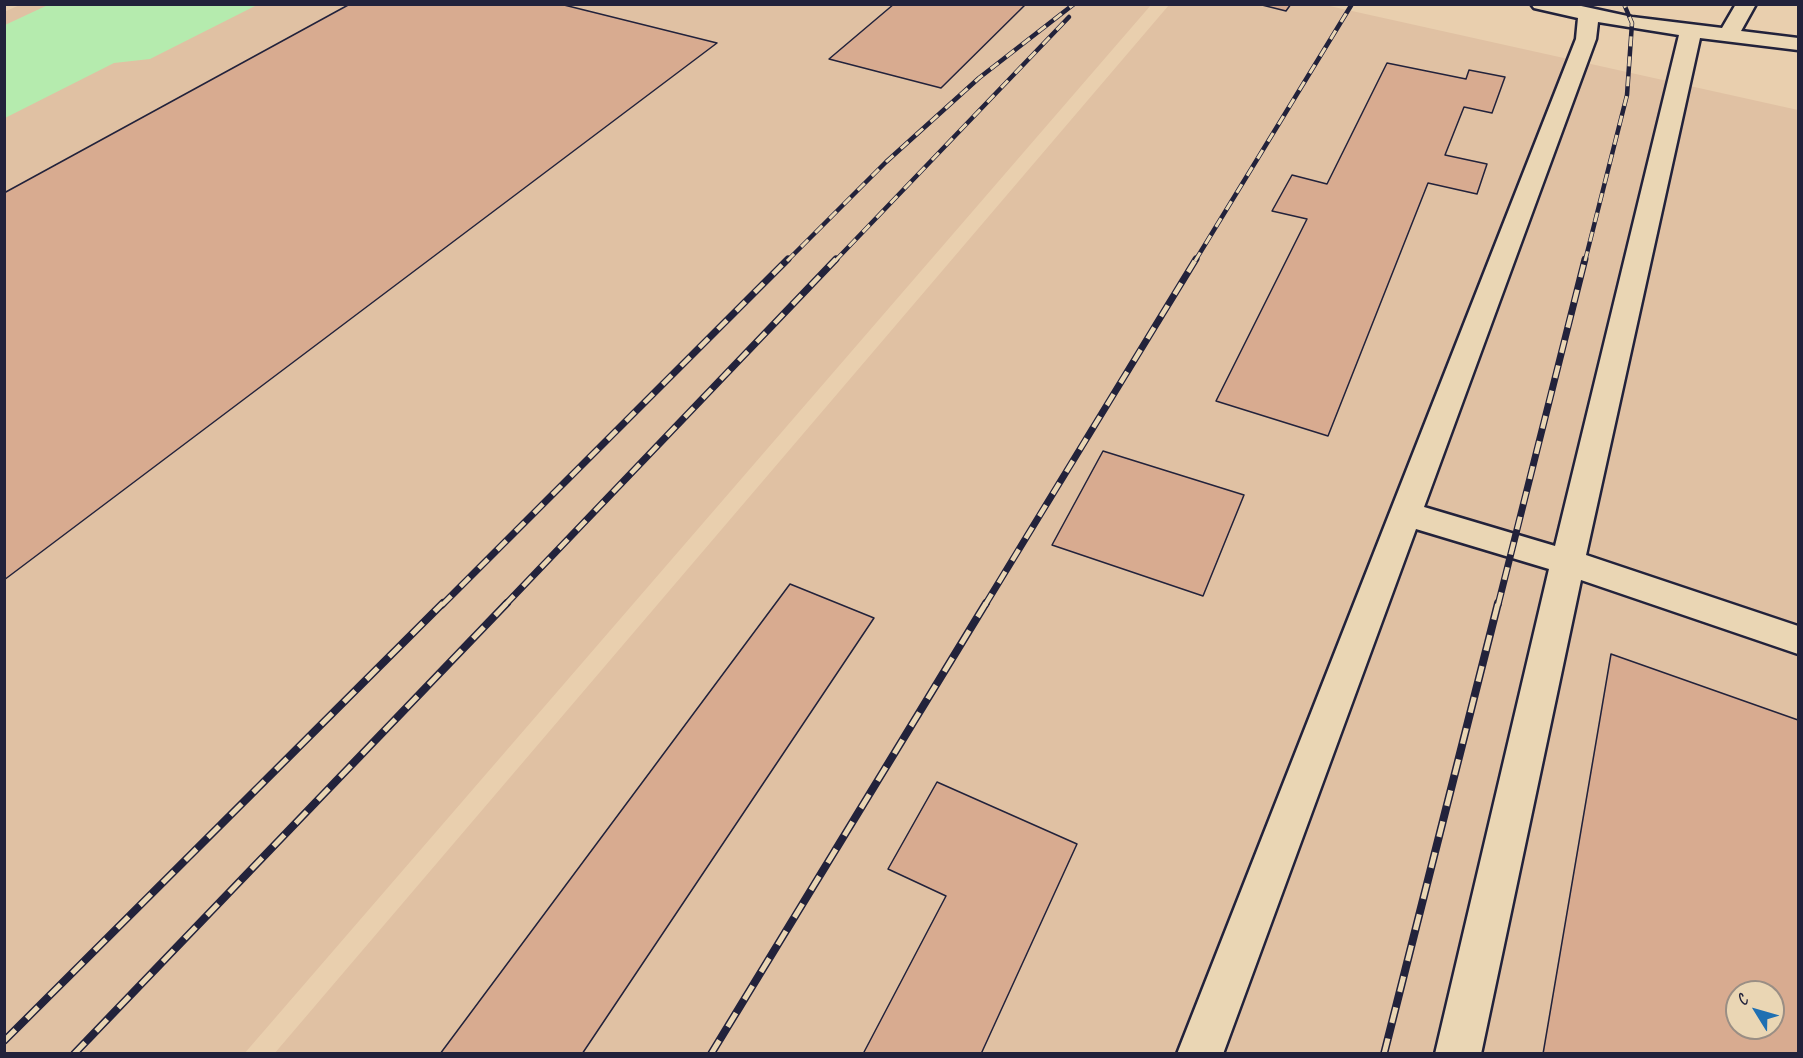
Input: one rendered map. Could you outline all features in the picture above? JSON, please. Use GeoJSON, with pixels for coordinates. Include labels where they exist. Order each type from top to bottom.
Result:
{"type":"FeatureCollection","features":[{"type":"Feature","properties":{"kind":"street"},"geometry":{"type":"LineString","coordinates":[[1540,4],[1632,22],[1798,44]]}},
{"type":"Feature","properties":{"kind":"street"},"geometry":{"type":"LineString","coordinates":[[1729,34],[1746,4]]}},
{"type":"Feature","properties":{"kind":"street"},"geometry":{"type":"LineString","coordinates":[[1200,1053],[1586,39],[1588,14]]}},
{"type":"Feature","properties":{"kind":"street"},"geometry":{"type":"LineString","coordinates":[[1458,1053],[1691,30]]}},
{"type":"Feature","properties":{"kind":"street"},"geometry":{"type":"LineString","coordinates":[[1406,514],[1568,562],[1798,640]]}},
{"type":"Feature","properties":{"kind":"shaded area"},"geometry":{"type":"Polygon","coordinates":[[[22,4],[1151,5],[244,1054],[5,1053],[4,12],[22,4]]]}},
{"type":"Feature","properties":{"kind":"shaded area"},"geometry":{"type":"Polygon","coordinates":[[[1169,5],[1325,5],[1798,110],[1798,1053],[274,1054],[1169,5]]]}},
{"type":"Feature","properties":{"kind":"green space"},"geometry":{"type":"Polygon","coordinates":[[[50,4],[257,5],[150,59],[114,63],[5,118],[5,25],[50,4]]]}},
{"type":"Feature","properties":{"kind":"building"},"geometry":{"type":"Polygon","coordinates":[[[350,4],[560,4],[717,43],[4,580],[4,193],[350,4]]]}},
{"type":"Feature","properties":{"kind":"building"},"geometry":{"type":"Polygon","coordinates":[[[894,4],[1026,4],[941,88],[829,59],[894,4]]]}},
{"type":"Feature","properties":{"kind":"building"},"geometry":{"type":"Polygon","coordinates":[[[1258,4],[1291,4],[1286,11],[1258,4]]]}},
{"type":"Feature","properties":{"kind":"building"},"geometry":{"type":"Polygon","coordinates":[[[1387,63],[1466,79],[1469,70],[1505,77],[1492,113],[1464,107],[1445,155],[1487,164],[1477,194],[1428,183],[1328,436],[1216,401],[1307,219],[1272,211],[1292,175],[1327,184],[1387,63]]]}},
{"type":"Feature","properties":{"kind":"building"},"geometry":{"type":"Polygon","coordinates":[[[1103,451],[1244,495],[1203,596],[1052,545],[1103,451]]]}},
{"type":"Feature","properties":{"kind":"building"},"geometry":{"type":"Polygon","coordinates":[[[790,584],[874,618],[582,1054],[440,1054],[790,584]]]}},
{"type":"Feature","properties":{"kind":"building"},"geometry":{"type":"Polygon","coordinates":[[[1611,654],[1798,720],[1798,1054],[1543,1054],[1611,654]]]}},
{"type":"Feature","properties":{"kind":"building"},"geometry":{"type":"Polygon","coordinates":[[[937,782],[1077,844],[981,1054],[863,1054],[946,896],[888,869],[937,782]]]}},
{"type":"Feature","properties":{"kind":"railway"},"geometry":{"type":"LineString","coordinates":[[787,261],[886,162],[979,78],[1074,4]]}},
{"type":"Feature","properties":{"kind":"railway"},"geometry":{"type":"LineString","coordinates":[[1195,261],[1352,4]]}},
{"type":"Feature","properties":{"kind":"railway"},"geometry":{"type":"LineString","coordinates":[[1585,261],[1627,95],[1632,23],[1624,4]]}},
{"type":"Feature","properties":{"kind":"railway"},"geometry":{"type":"LineString","coordinates":[[835,261],[1069,17]]}},
{"type":"Feature","properties":{"kind":"railway"},"geometry":{"type":"LineString","coordinates":[[442,605],[788,259]]}},
{"type":"Feature","properties":{"kind":"railway"},"geometry":{"type":"LineString","coordinates":[[505,605],[836,259]]}},
{"type":"Feature","properties":{"kind":"railway"},"geometry":{"type":"LineString","coordinates":[[985,605],[1196,259]]}},
{"type":"Feature","properties":{"kind":"railway"},"geometry":{"type":"LineString","coordinates":[[1498,605],[1585,259]]}},
{"type":"Feature","properties":{"kind":"railway"},"geometry":{"type":"LineString","coordinates":[[4,1041],[443,603]]}},
{"type":"Feature","properties":{"kind":"railway"},"geometry":{"type":"LineString","coordinates":[[74,1054],[507,603]]}},
{"type":"Feature","properties":{"kind":"railway"},"geometry":{"type":"LineString","coordinates":[[711,1054],[986,603]]}},
{"type":"Feature","properties":{"kind":"railway"},"geometry":{"type":"LineString","coordinates":[[1384,1054],[1498,603]]}}]}
